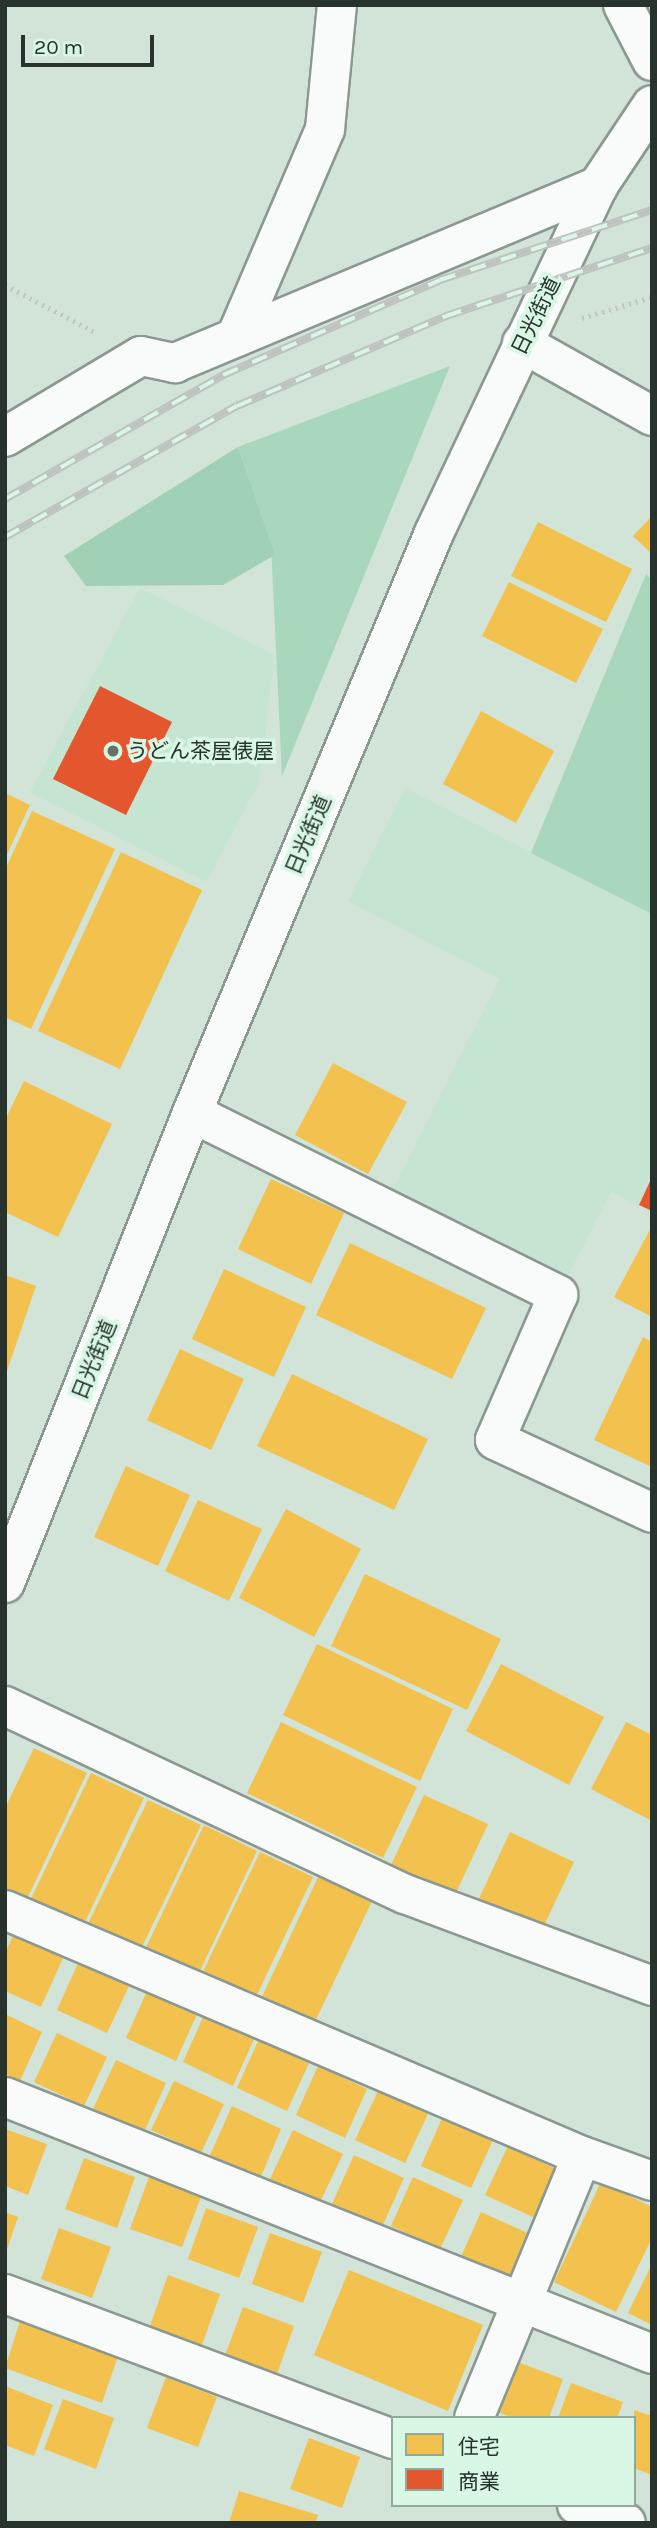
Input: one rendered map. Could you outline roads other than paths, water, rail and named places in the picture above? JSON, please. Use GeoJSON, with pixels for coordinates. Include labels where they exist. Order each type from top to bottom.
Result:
{"type":"FeatureCollection","features":[{"type":"Feature","properties":{"kind":"street"},"geometry":{"type":"LineString","coordinates":[[236,337],[324,130],[337,5]]}},
{"type":"Feature","properties":{"kind":"street"},"geometry":{"type":"LineString","coordinates":[[623,5],[652,61]]}},
{"type":"Feature","properties":{"kind":"street","name":"日光街道"},"geometry":{"type":"LineString","coordinates":[[5,1583],[192,1113],[434,533],[598,186],[652,105]]}},
{"type":"Feature","properties":{"kind":"street"},"geometry":{"type":"LineString","coordinates":[[5,437],[141,356],[175,363],[598,186]]}},
{"type":"Feature","properties":{"kind":"street"},"geometry":{"type":"LineString","coordinates":[[522,344],[652,416]]}},
{"type":"Feature","properties":{"kind":"street"},"geometry":{"type":"LineString","coordinates":[[192,1113],[558,1295],[495,1440],[652,1513]]}},
{"type":"Feature","properties":{"kind":"street"},"geometry":{"type":"LineString","coordinates":[[5,1706],[405,1894],[652,1986]]}},
{"type":"Feature","properties":{"kind":"street"},"geometry":{"type":"LineString","coordinates":[[5,1910],[582,2156],[652,2181]]}},
{"type":"Feature","properties":{"kind":"street"},"geometry":{"type":"LineString","coordinates":[[5,2097],[652,2354]]}},
{"type":"Feature","properties":{"kind":"street"},"geometry":{"type":"LineString","coordinates":[[475,2416],[582,2156]]}},
{"type":"Feature","properties":{"kind":"street"},"geometry":{"type":"LineString","coordinates":[[5,2294],[391,2438]]}},
{"type":"Feature","properties":{"kind":"street"},"geometry":{"type":"LineString","coordinates":[[582,2507],[626,2523]]}},
{"type":"Feature","properties":{"kind":"railway"},"geometry":{"type":"LineString","coordinates":[[5,499],[223,375],[440,280],[652,210]]}},
{"type":"Feature","properties":{"kind":"railway"},"geometry":{"type":"LineString","coordinates":[[5,537],[237,406],[446,316],[652,248]]}},
{"type":"Feature","properties":{"kind":"place","name":"うどん茶屋俵屋"},"geometry":{"type":"Point","coordinates":[113,751]}}]}
